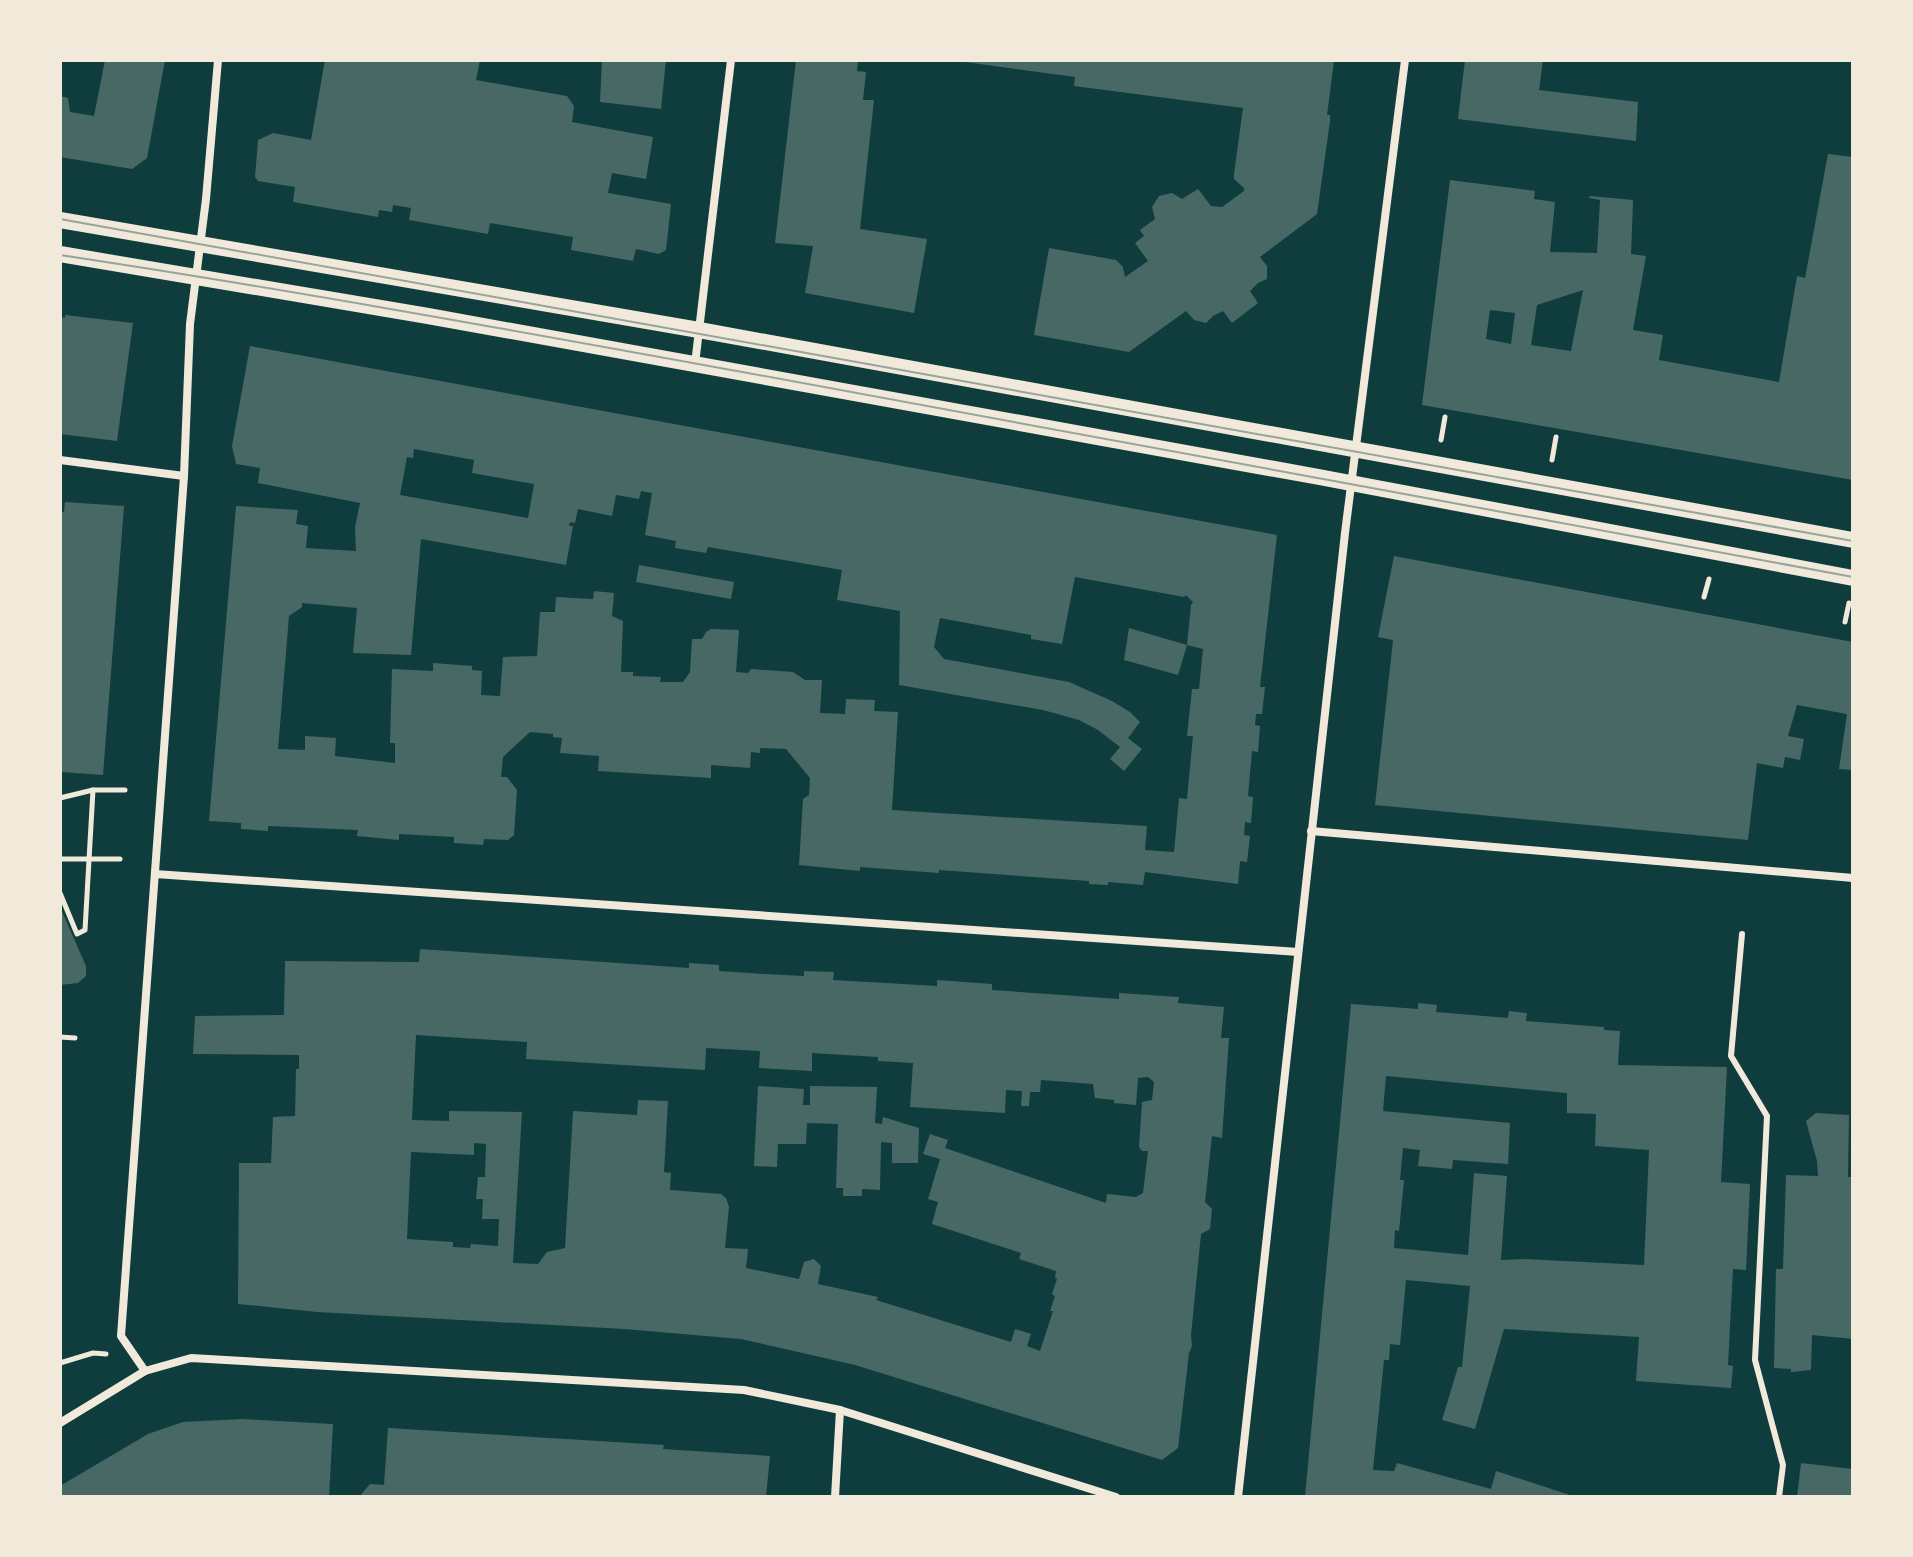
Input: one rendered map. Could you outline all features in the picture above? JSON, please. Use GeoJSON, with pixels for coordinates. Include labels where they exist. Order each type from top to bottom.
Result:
{"type":"FeatureCollection","features":[{"type":"Feature","properties":{"kind":"main road"},"geometry":{"type":"LineString","coordinates":[[60,220],[699,330],[1853,540]]}},
{"type":"Feature","properties":{"kind":"main road"},"geometry":{"type":"LineString","coordinates":[[60,254],[695,364],[1853,578]]}},
{"type":"Feature","properties":{"kind":"street"},"geometry":{"type":"LineString","coordinates":[[145,1371],[121,1336],[184,476],[190,324],[218,60]]}},
{"type":"Feature","properties":{"kind":"street"},"geometry":{"type":"LineString","coordinates":[[695,364],[731,60]]}},
{"type":"Feature","properties":{"kind":"street"},"geometry":{"type":"LineString","coordinates":[[1238,1497],[1311,831],[1405,60]]}},
{"type":"Feature","properties":{"kind":"street"},"geometry":{"type":"LineString","coordinates":[[60,460],[184,476]]}},
{"type":"Feature","properties":{"kind":"street"},"geometry":{"type":"LineString","coordinates":[[1311,831],[1853,878]]}},
{"type":"Feature","properties":{"kind":"street"},"geometry":{"type":"LineString","coordinates":[[155,874],[1298,952]]}},
{"type":"Feature","properties":{"kind":"street"},"geometry":{"type":"LineString","coordinates":[[60,1423],[145,1371],[191,1358],[744,1390],[840,1410],[1116,1497]]}},
{"type":"Feature","properties":{"kind":"street"},"geometry":{"type":"LineString","coordinates":[[835,1497],[840,1410]]}},
{"type":"Feature","properties":{"kind":"lane"},"geometry":{"type":"LineString","coordinates":[[1742,934],[1731,1056],[1767,1116],[1755,1360],[1783,1465],[1779,1497]]}},
{"type":"Feature","properties":{"kind":"path"},"geometry":{"type":"LineString","coordinates":[[60,798],[93,790],[125,790]]}},
{"type":"Feature","properties":{"kind":"path"},"geometry":{"type":"LineString","coordinates":[[60,893],[75,935],[85,930],[93,790]]}},
{"type":"Feature","properties":{"kind":"path"},"geometry":{"type":"LineString","coordinates":[[60,859],[120,859]]}},
{"type":"Feature","properties":{"kind":"path"},"geometry":{"type":"LineString","coordinates":[[60,1037],[75,1038]]}},
{"type":"Feature","properties":{"kind":"path"},"geometry":{"type":"LineString","coordinates":[[60,1363],[93,1353]]}},
{"type":"Feature","properties":{"kind":"building"},"geometry":{"type":"Polygon","coordinates":[[[105,60],[165,60],[147,158],[132,169],[60,157],[60,96],[68,98],[70,112],[94,116],[105,60]]]}},
{"type":"Feature","properties":{"kind":"building"},"geometry":{"type":"Polygon","coordinates":[[[325,60],[480,60],[476,80],[567,96],[574,106],[572,122],[653,137],[646,179],[612,173],[608,193],[671,204],[666,250],[659,254],[636,249],[633,261],[571,250],[573,237],[490,223],[488,234],[409,220],[411,208],[393,205],[392,212],[379,210],[378,217],[293,202],[295,187],[258,181],[255,177],[258,140],[273,133],[311,140],[325,60]]]}},
{"type":"Feature","properties":{"kind":"building"},"geometry":{"type":"Polygon","coordinates":[[[602,60],[666,60],[661,109],[600,102],[602,60]]]}},
{"type":"Feature","properties":{"kind":"building"},"geometry":{"type":"Polygon","coordinates":[[[796,60],[858,60],[857,71],[866,72],[863,100],[874,100],[860,229],[927,239],[914,313],[805,293],[813,246],[775,243],[796,60]]]}},
{"type":"Feature","properties":{"kind":"building"},"geometry":{"type":"Polygon","coordinates":[[[951,60],[1334,61],[1327,115],[1330,115],[1330,121],[1317,214],[1260,257],[1267,266],[1267,279],[1250,291],[1258,303],[1232,323],[1223,311],[1206,323],[1194,320],[1186,311],[1129,352],[1034,335],[1049,248],[1116,260],[1123,267],[1125,277],[1148,261],[1135,243],[1144,236],[1140,230],[1155,219],[1152,207],[1159,196],[1172,193],[1182,199],[1198,189],[1211,206],[1222,207],[1244,191],[1234,179],[1243,108],[1074,86],[1075,77],[951,60]]]}},
{"type":"Feature","properties":{"kind":"building"},"geometry":{"type":"Polygon","coordinates":[[[1465,60],[1543,60],[1539,90],[1638,102],[1636,141],[1458,119],[1465,60]]]}},
{"type":"Feature","properties":{"kind":"building"},"geometry":{"type":"Polygon","coordinates":[[[1828,154],[1853,157],[1853,480],[1422,405],[1450,180],[1535,191],[1534,199],[1555,202],[1550,252],[1597,253],[1600,200],[1590,196],[1633,200],[1631,254],[1646,256],[1633,330],[1663,335],[1659,360],[1779,382],[1797,276],[1805,278],[1828,154]],[[1583,290],[1537,305],[1531,345],[1571,351],[1583,290]],[[1490,310],[1486,339],[1511,344],[1515,313],[1490,310]]]}},
{"type":"Feature","properties":{"kind":"building"},"geometry":{"type":"Polygon","coordinates":[[[65,315],[133,323],[117,441],[60,434],[60,317],[65,318],[65,315]]]}},
{"type":"Feature","properties":{"kind":"building"},"geometry":{"type":"Polygon","coordinates":[[[250,346],[1277,535],[1260,687],[1265,687],[1262,714],[1256,714],[1255,725],[1260,726],[1258,752],[1252,751],[1248,796],[1253,797],[1251,823],[1245,822],[1244,835],[1250,836],[1247,862],[1240,861],[1238,884],[1145,872],[1143,885],[1108,882],[1108,885],[939,870],[939,873],[860,867],[860,871],[799,865],[803,799],[809,795],[810,778],[786,749],[760,748],[760,753],[751,752],[750,768],[711,765],[711,778],[598,771],[599,756],[560,753],[562,738],[530,732],[503,757],[501,777],[507,777],[517,790],[514,835],[508,840],[484,839],[483,845],[454,843],[454,837],[399,834],[399,840],[357,836],[358,830],[268,826],[268,831],[241,829],[241,823],[209,821],[236,506],[298,510],[296,524],[308,526],[306,548],[356,551],[355,527],[360,503],[258,483],[260,468],[236,464],[232,446],[250,346]],[[414,449],[413,458],[407,457],[400,495],[528,518],[534,484],[472,473],[474,460],[414,449]],[[641,491],[639,499],[616,495],[612,516],[578,509],[575,523],[570,522],[569,526],[573,526],[566,565],[421,539],[411,655],[353,653],[357,608],[302,603],[302,607],[289,616],[278,749],[305,750],[305,736],[336,738],[335,756],[395,763],[395,743],[390,743],[392,669],[433,671],[433,663],[472,666],[472,670],[482,671],[481,695],[500,696],[503,657],[537,656],[540,612],[555,612],[556,597],[593,599],[594,591],[614,593],[612,616],[623,621],[621,672],[633,672],[633,676],[661,677],[660,682],[683,682],[690,672],[692,639],[702,639],[711,629],[739,630],[736,672],[748,673],[751,669],[793,672],[805,680],[822,680],[820,713],[845,714],[846,699],[875,700],[874,711],[898,712],[892,810],[1147,826],[1145,850],[1174,852],[1179,798],[1187,799],[1193,736],[1187,736],[1192,689],[1199,689],[1203,649],[1187,645],[1193,602],[1186,595],[1075,577],[1062,644],[940,618],[934,647],[944,659],[1069,682],[1130,712],[1140,722],[1128,738],[1142,749],[1124,771],[1110,759],[1120,747],[1079,720],[1043,710],[899,685],[900,611],[837,600],[842,570],[708,547],[706,553],[675,548],[676,541],[645,535],[652,493],[641,491]]]}},
{"type":"Feature","properties":{"kind":"building"},"geometry":{"type":"Polygon","coordinates":[[[65,502],[124,506],[103,775],[61,772],[60,511],[64,512],[65,502]]]}},
{"type":"Feature","properties":{"kind":"building"},"geometry":{"type":"Polygon","coordinates":[[[1394,556],[1853,642],[1853,770],[1839,769],[1847,714],[1797,705],[1788,736],[1804,739],[1800,760],[1785,757],[1783,768],[1757,763],[1748,840],[1375,805],[1393,640],[1378,637],[1394,556]]]}},
{"type":"Feature","properties":{"kind":"building"},"geometry":{"type":"Polygon","coordinates":[[[639,565],[734,582],[731,599],[636,582],[639,565]]]}},
{"type":"Feature","properties":{"kind":"building"},"geometry":{"type":"Polygon","coordinates":[[[1129,628],[1187,645],[1178,675],[1124,660],[1129,628]]]}},
{"type":"Feature","properties":{"kind":"building"},"geometry":{"type":"Polygon","coordinates":[[[60,907],[86,966],[86,976],[78,983],[60,985],[60,907]]]}},
{"type":"Feature","properties":{"kind":"building"},"geometry":{"type":"Polygon","coordinates":[[[420,949],[689,968],[689,963],[719,965],[719,971],[765,974],[804,976],[804,971],[834,972],[833,980],[937,986],[937,980],[992,984],[992,990],[1119,999],[1119,993],[1179,997],[1178,1003],[1224,1007],[1221,1038],[1229,1038],[1222,1138],[1212,1136],[1205,1202],[1212,1209],[1210,1229],[1201,1234],[1192,1346],[1178,1448],[1162,1460],[855,1365],[741,1339],[624,1329],[317,1312],[238,1304],[239,1163],[271,1163],[273,1117],[295,1116],[299,1055],[193,1054],[195,1016],[284,1015],[285,961],[419,962],[420,949]],[[416,1035],[412,1120],[449,1121],[449,1111],[522,1112],[513,1263],[538,1264],[547,1252],[565,1248],[573,1111],[637,1115],[638,1100],[668,1101],[664,1172],[671,1173],[670,1190],[721,1194],[726,1198],[729,1207],[725,1248],[748,1249],[746,1268],[799,1279],[804,1262],[814,1259],[821,1266],[818,1284],[878,1297],[876,1300],[1011,1342],[1015,1329],[1031,1334],[1027,1346],[1040,1351],[1053,1311],[1050,1311],[1055,1296],[1052,1294],[1056,1271],[1019,1259],[1021,1253],[932,1224],[938,1202],[928,1199],[940,1159],[923,1154],[930,1134],[948,1140],[945,1148],[1106,1203],[1107,1194],[1136,1197],[1143,1193],[1148,1151],[1142,1151],[1139,1147],[1142,1102],[1152,1100],[1154,1082],[1148,1077],[1138,1078],[1136,1105],[1095,1098],[1093,1084],[1041,1080],[1040,1092],[1030,1092],[1029,1106],[1021,1106],[1022,1091],[1006,1090],[1005,1113],[910,1107],[913,1063],[878,1061],[878,1057],[812,1053],[812,1071],[759,1068],[760,1051],[706,1048],[705,1070],[526,1059],[527,1042],[416,1035]],[[474,1143],[474,1155],[411,1152],[407,1239],[453,1242],[453,1247],[470,1248],[471,1244],[498,1246],[499,1219],[482,1219],[483,1199],[476,1199],[478,1177],[485,1177],[486,1144],[474,1143]]]}},
{"type":"Feature","properties":{"kind":"building"},"geometry":{"type":"Polygon","coordinates":[[[1418,1003],[1437,1005],[1436,1012],[1508,1018],[1509,1011],[1527,1013],[1526,1021],[1620,1031],[1618,1065],[1727,1067],[1721,1182],[1750,1184],[1746,1270],[1733,1269],[1728,1365],[1733,1366],[1731,1388],[1636,1381],[1639,1337],[1504,1329],[1475,1429],[1442,1420],[1458,1367],[1462,1367],[1470,1286],[1406,1280],[1400,1345],[1390,1344],[1389,1360],[1384,1360],[1373,1470],[1394,1471],[1397,1463],[1491,1489],[1496,1471],[1576,1497],[1305,1497],[1351,1004],[1418,1009],[1418,1003]],[[1386,1076],[1383,1111],[1510,1123],[1508,1164],[1453,1160],[1452,1169],[1418,1166],[1420,1150],[1403,1148],[1400,1180],[1404,1180],[1399,1231],[1395,1230],[1394,1248],[1468,1255],[1474,1173],[1507,1176],[1501,1260],[1644,1265],[1649,1150],[1595,1146],[1596,1114],[1567,1113],[1567,1093],[1386,1076]]]}},
{"type":"Feature","properties":{"kind":"building"},"geometry":{"type":"Polygon","coordinates":[[[758,1086],[804,1089],[803,1105],[810,1105],[810,1086],[877,1087],[875,1123],[882,1124],[883,1117],[919,1128],[918,1163],[892,1163],[892,1143],[881,1142],[880,1190],[862,1189],[862,1196],[843,1196],[843,1188],[836,1188],[838,1124],[807,1123],[806,1144],[778,1144],[777,1167],[754,1166],[758,1086]]]}},
{"type":"Feature","properties":{"kind":"building"},"geometry":{"type":"Polygon","coordinates":[[[1816,1113],[1849,1115],[1848,1177],[1853,1177],[1853,1339],[1812,1335],[1811,1370],[1791,1372],[1791,1369],[1774,1368],[1776,1269],[1783,1269],[1786,1175],[1818,1176],[1806,1121],[1816,1113]]]}},
{"type":"Feature","properties":{"kind":"building"},"geometry":{"type":"Polygon","coordinates":[[[242,1419],[333,1424],[329,1497],[60,1497],[60,1486],[148,1434],[183,1422],[242,1419]]]}},
{"type":"Feature","properties":{"kind":"building"},"geometry":{"type":"Polygon","coordinates":[[[388,1428],[664,1445],[663,1449],[770,1456],[766,1497],[359,1497],[370,1484],[384,1485],[388,1428]]]}},
{"type":"Feature","properties":{"kind":"building"},"geometry":{"type":"Polygon","coordinates":[[[1801,1463],[1853,1469],[1853,1497],[1797,1497],[1801,1463]]]}},
{"type":"Feature","properties":{"kind":"tram line"},"geometry":{"type":"LineString","coordinates":[[60,219],[1853,541]]}},
{"type":"Feature","properties":{"kind":"tram line"},"geometry":{"type":"LineString","coordinates":[[60,255],[568,340],[1853,577]]}}]}
